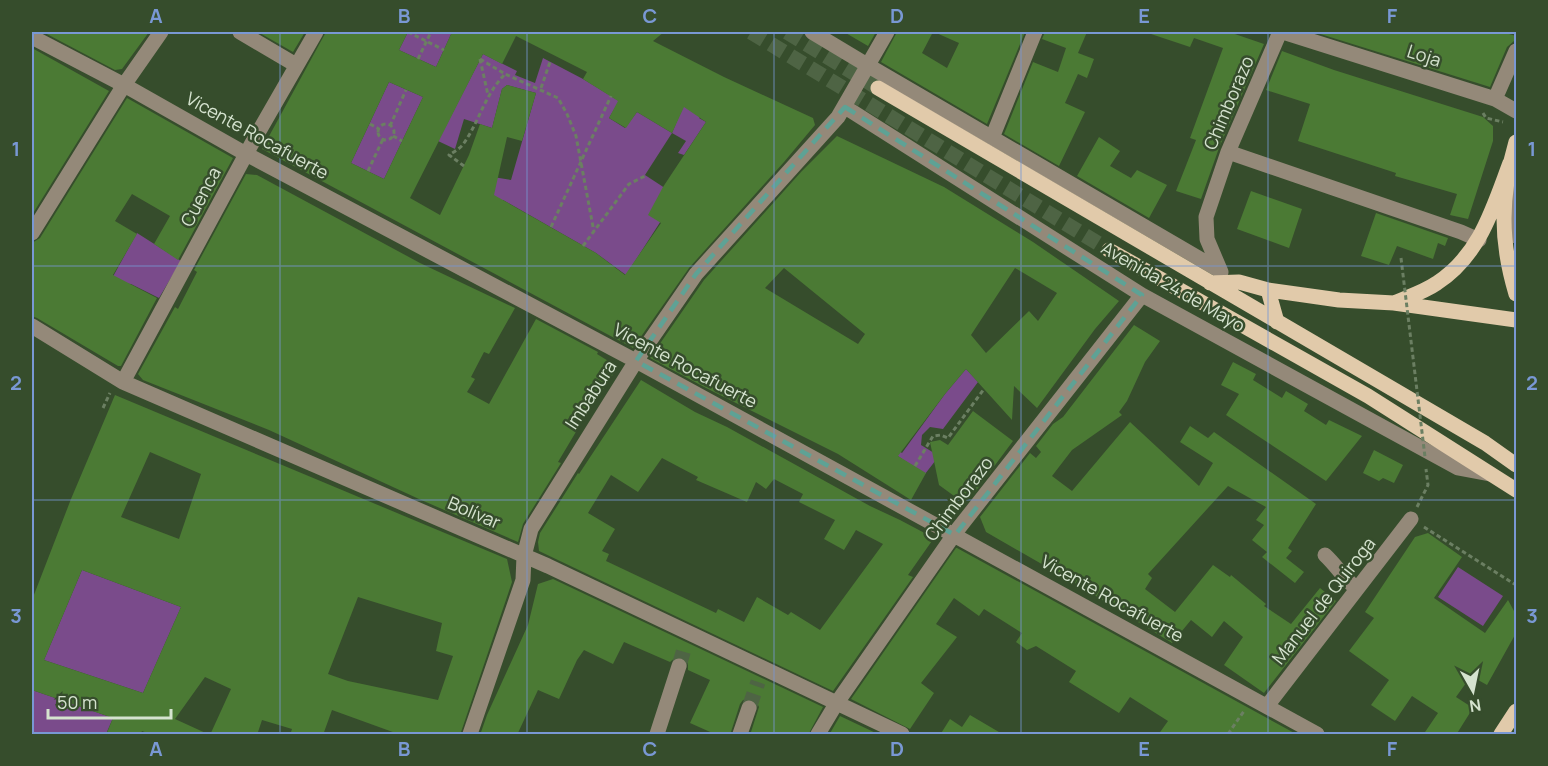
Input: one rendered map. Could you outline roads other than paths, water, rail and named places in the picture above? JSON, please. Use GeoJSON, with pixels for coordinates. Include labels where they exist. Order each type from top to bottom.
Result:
{"type":"FeatureCollection","features":[{"type":"Feature","properties":{"kind":"main road","name":"Avenida 24 de Mayo"},"geometry":{"type":"LineString","coordinates":[[878,88],[1485,443],[1516,465]]}},
{"type":"Feature","properties":{"kind":"main road"},"geometry":{"type":"LineString","coordinates":[[1394,303],[1435,285],[1469,254],[1479,240],[1490,216],[1516,142]]}},
{"type":"Feature","properties":{"kind":"main road"},"geometry":{"type":"LineString","coordinates":[[1510,163],[1503,226],[1508,268],[1516,294]]}},
{"type":"Feature","properties":{"kind":"main road","name":"Avenida 24 de Mayo"},"geometry":{"type":"LineString","coordinates":[[1109,250],[1368,396],[1516,490]]}},
{"type":"Feature","properties":{"kind":"main road"},"geometry":{"type":"LineString","coordinates":[[1210,283],[1239,282],[1268,291],[1339,300],[1394,303],[1516,320]]}},
{"type":"Feature","properties":{"kind":"main road"},"geometry":{"type":"LineString","coordinates":[[1268,291],[1277,322]]}},
{"type":"Feature","properties":{"kind":"main road"},"geometry":{"type":"LineString","coordinates":[[1501,735],[1516,711]]}},
{"type":"Feature","properties":{"kind":"street"},"geometry":{"type":"LineString","coordinates":[[32,233],[124,85],[161,32]]}},
{"type":"Feature","properties":{"kind":"street"},"geometry":{"type":"LineString","coordinates":[[240,32],[296,64]]}},
{"type":"Feature","properties":{"kind":"street","name":"Cuenca"},"geometry":{"type":"LineString","coordinates":[[117,387],[316,32]]}},
{"type":"Feature","properties":{"kind":"street","name":"Avenida 24 de Mayo"},"geometry":{"type":"LineString","coordinates":[[812,32],[866,60],[992,138],[1219,270]]}},
{"type":"Feature","properties":{"kind":"street"},"geometry":{"type":"LineString","coordinates":[[820,32],[866,60]]}},
{"type":"Feature","properties":{"kind":"street","name":"Imbabura"},"geometry":{"type":"LineString","coordinates":[[470,735],[523,580],[524,556],[531,529],[636,361],[696,274],[838,117],[845,107],[866,60],[886,32]]}},
{"type":"Feature","properties":{"kind":"street"},"geometry":{"type":"LineString","coordinates":[[992,138],[1035,32]]}},
{"type":"Feature","properties":{"kind":"street","name":"Loja"},"geometry":{"type":"LineString","coordinates":[[1282,32],[1495,99],[1516,111]]}},
{"type":"Feature","properties":{"kind":"street","name":"Chimborazo"},"geometry":{"type":"LineString","coordinates":[[1219,270],[1207,239],[1206,217],[1228,152],[1282,32]]}},
{"type":"Feature","properties":{"kind":"street","name":"Vicente Rocafuerte"},"geometry":{"type":"LineString","coordinates":[[32,37],[124,85],[246,154],[636,361],[1317,735]]}},
{"type":"Feature","properties":{"kind":"street"},"geometry":{"type":"LineString","coordinates":[[1495,99],[1516,51]]}},
{"type":"Feature","properties":{"kind":"street","name":"Avenida 24 de Mayo"},"geometry":{"type":"LineString","coordinates":[[845,107],[1142,295],[1458,468],[1494,475]]}},
{"type":"Feature","properties":{"kind":"street"},"geometry":{"type":"LineString","coordinates":[[1228,152],[1479,240]]}},
{"type":"Feature","properties":{"kind":"street"},"geometry":{"type":"LineString","coordinates":[[1516,184],[1514,195],[1516,236]]}},
{"type":"Feature","properties":{"kind":"street"},"geometry":{"type":"LineString","coordinates":[[1219,270],[1225,276],[1239,282]]}},
{"type":"Feature","properties":{"kind":"street","name":"Chimborazo"},"geometry":{"type":"LineString","coordinates":[[818,735],[836,704],[954,534],[1142,295]]}},
{"type":"Feature","properties":{"kind":"street","name":"Bolívar"},"geometry":{"type":"LineString","coordinates":[[32,326],[117,387],[524,556],[761,675],[836,704],[902,735]]}},
{"type":"Feature","properties":{"kind":"street","name":"Manuel de Quiroga"},"geometry":{"type":"LineString","coordinates":[[1267,706],[1412,519]]}},
{"type":"Feature","properties":{"kind":"street"},"geometry":{"type":"LineString","coordinates":[[1325,555],[1335,564],[1346,581],[1357,589]]}},
{"type":"Feature","properties":{"kind":"street"},"geometry":{"type":"LineString","coordinates":[[657,735],[679,666]]}},
{"type":"Feature","properties":{"kind":"street"},"geometry":{"type":"LineString","coordinates":[[740,735],[748,708]]}},
{"type":"Feature","properties":{"kind":"tunnel"},"geometry":{"type":"LineString","coordinates":[[751,32],[1109,250]]}},
{"type":"Feature","properties":{"kind":"tunnel"},"geometry":{"type":"LineString","coordinates":[[787,32],[878,88]]}},
{"type":"Feature","properties":{"kind":"tunnel"},"geometry":{"type":"LineString","coordinates":[[679,666],[685,646]]}},
{"type":"Feature","properties":{"kind":"tunnel"},"geometry":{"type":"LineString","coordinates":[[749,708],[758,682]]}}]}
